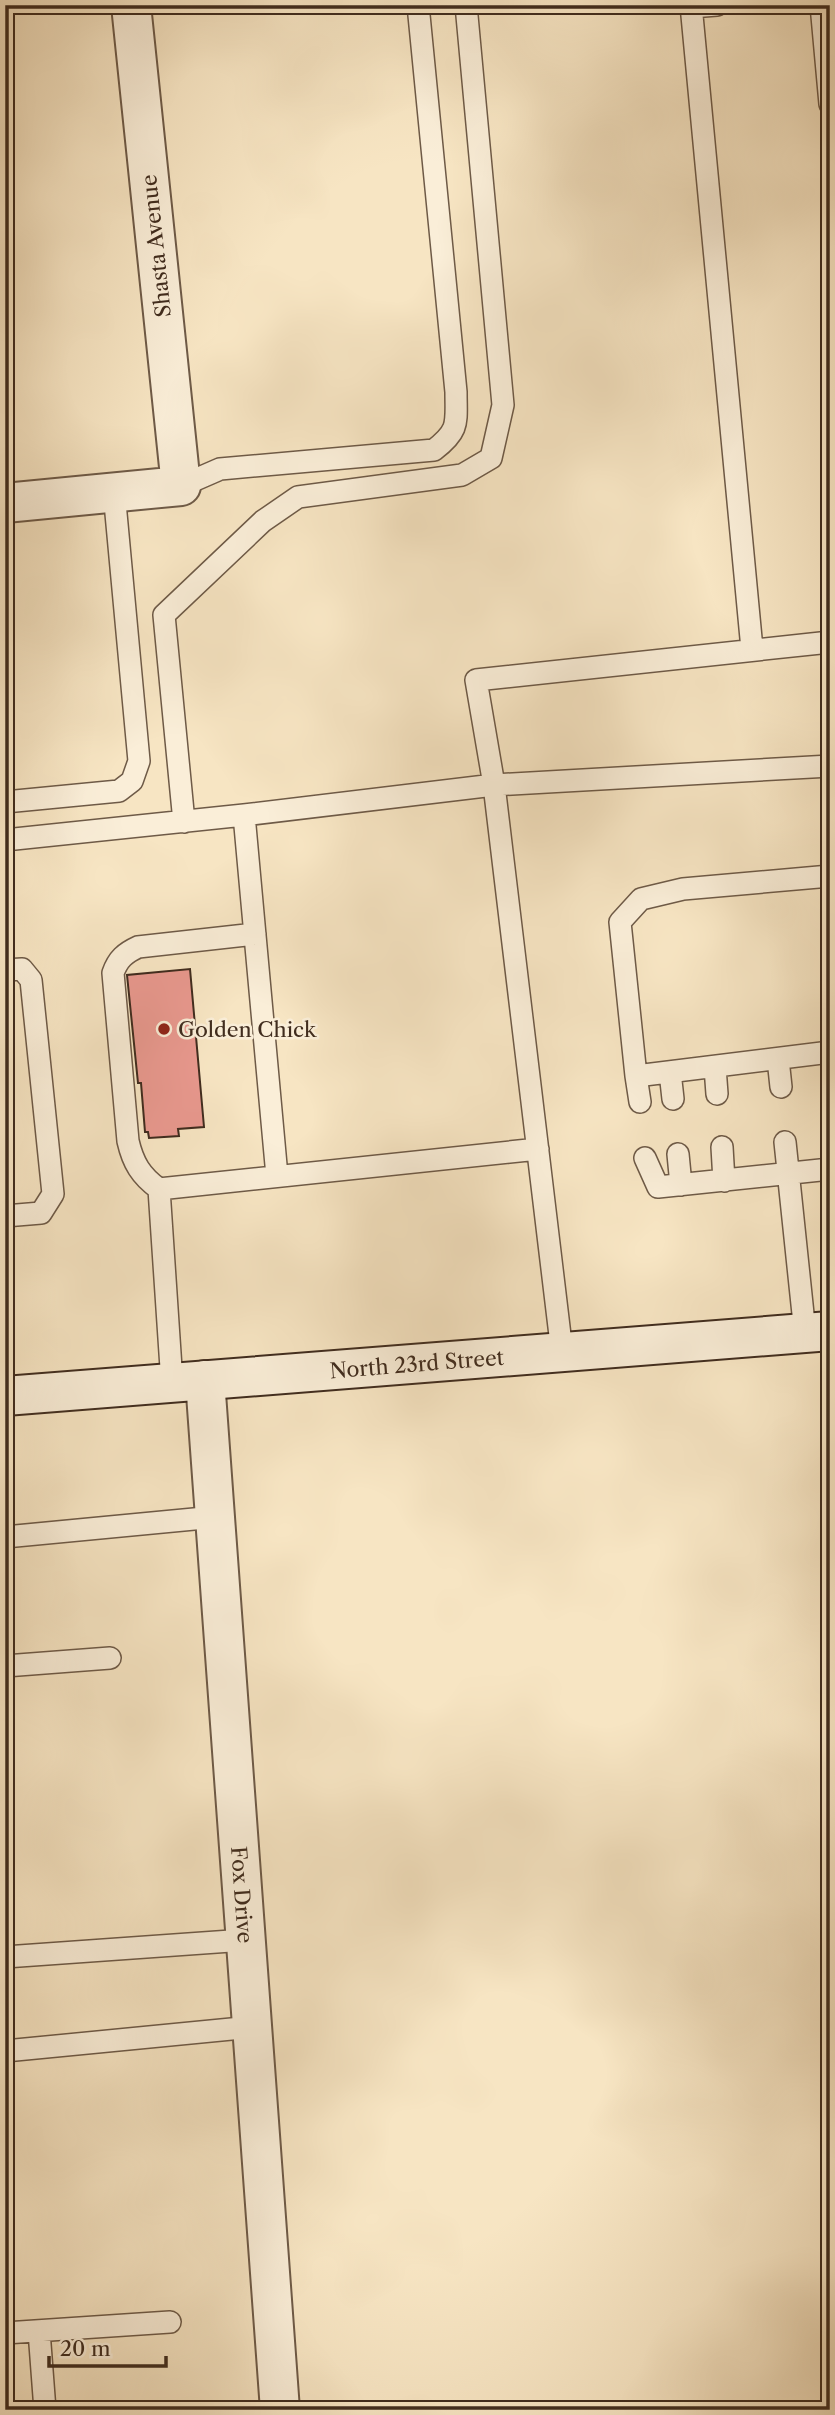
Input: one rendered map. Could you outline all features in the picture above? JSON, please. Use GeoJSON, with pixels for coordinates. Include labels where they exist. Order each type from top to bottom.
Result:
{"type":"FeatureCollection","features":[{"type":"Feature","properties":{"kind":"street","name":"Shasta Avenue"},"geometry":{"type":"LineString","coordinates":[[131,5],[181,486]]}},
{"type":"Feature","properties":{"kind":"street"},"geometry":{"type":"LineString","coordinates":[[5,503],[181,486]]}},
{"type":"Feature","properties":{"kind":"street","name":"North 23rd Street"},"geometry":{"type":"LineString","coordinates":[[5,1396],[817,1332]]}},
{"type":"Feature","properties":{"kind":"street","name":"Fox Drive"},"geometry":{"type":"LineString","coordinates":[[189,1382],[215,1517],[280,2410]]}},
{"type":"Feature","properties":{"kind":"lane"},"geometry":{"type":"LineString","coordinates":[[181,486],[220,469],[434,450],[446,441],[456,428],[456,392],[418,5]]}},
{"type":"Feature","properties":{"kind":"lane"},"geometry":{"type":"LineString","coordinates":[[184,822],[164,615],[263,521],[298,497],[461,475],[491,458],[503,405],[466,5]]}},
{"type":"Feature","properties":{"kind":"lane"},"geometry":{"type":"LineString","coordinates":[[717,5],[691,6],[752,649]]}},
{"type":"Feature","properties":{"kind":"lane"},"geometry":{"type":"LineString","coordinates":[[821,5],[830,104]]}},
{"type":"Feature","properties":{"kind":"lane"},"geometry":{"type":"LineString","coordinates":[[5,802],[119,791],[132,781],[139,761],[114,492]]}},
{"type":"Feature","properties":{"kind":"lane"},"geometry":{"type":"LineString","coordinates":[[562,1352],[494,785],[476,680],[830,642]]}},
{"type":"Feature","properties":{"kind":"lane"},"geometry":{"type":"LineString","coordinates":[[5,840],[244,816],[494,785],[830,766]]}},
{"type":"Feature","properties":{"kind":"lane"},"geometry":{"type":"LineString","coordinates":[[244,816],[277,1176]]}},
{"type":"Feature","properties":{"kind":"lane"},"geometry":{"type":"LineString","coordinates":[[640,1102],[620,922],[640,899],[683,889],[830,876]]}},
{"type":"Feature","properties":{"kind":"lane"},"geometry":{"type":"LineString","coordinates":[[189,1382],[159,1189],[139,1171],[130,1150],[113,973],[117,961],[126,952],[138,947],[255,934]]}},
{"type":"Feature","properties":{"kind":"lane"},"geometry":{"type":"LineString","coordinates":[[5,970],[22,969],[31,980],[53,1194],[41,1213],[5,1216]]}},
{"type":"Feature","properties":{"kind":"lane"},"geometry":{"type":"LineString","coordinates":[[636,1076],[830,1052]]}},
{"type":"Feature","properties":{"kind":"lane"},"geometry":{"type":"LineString","coordinates":[[778,1059],[781,1087]]}},
{"type":"Feature","properties":{"kind":"lane"},"geometry":{"type":"LineString","coordinates":[[715,1067],[717,1094]]}},
{"type":"Feature","properties":{"kind":"lane"},"geometry":{"type":"LineString","coordinates":[[670,1072],[673,1099]]}},
{"type":"Feature","properties":{"kind":"lane"},"geometry":{"type":"LineString","coordinates":[[785,1143],[788,1174],[817,1332]]}},
{"type":"Feature","properties":{"kind":"lane"},"geometry":{"type":"LineString","coordinates":[[722,1147],[723,1181]]}},
{"type":"Feature","properties":{"kind":"lane"},"geometry":{"type":"LineString","coordinates":[[159,1189],[538,1149]]}},
{"type":"Feature","properties":{"kind":"lane"},"geometry":{"type":"LineString","coordinates":[[678,1154],[681,1185]]}},
{"type":"Feature","properties":{"kind":"lane"},"geometry":{"type":"LineString","coordinates":[[645,1158],[658,1187],[830,1169]]}},
{"type":"Feature","properties":{"kind":"lane"},"geometry":{"type":"LineString","coordinates":[[5,1537],[215,1517]]}},
{"type":"Feature","properties":{"kind":"lane"},"geometry":{"type":"LineString","coordinates":[[5,1666],[110,1658]]}},
{"type":"Feature","properties":{"kind":"lane"},"geometry":{"type":"LineString","coordinates":[[5,1957],[245,1940]]}},
{"type":"Feature","properties":{"kind":"lane"},"geometry":{"type":"LineString","coordinates":[[5,2051],[252,2027]]}},
{"type":"Feature","properties":{"kind":"lane"},"geometry":{"type":"LineString","coordinates":[[5,2333],[170,2322]]}},
{"type":"Feature","properties":{"kind":"lane"},"geometry":{"type":"LineString","coordinates":[[39,2331],[45,2410]]}},
{"type":"Feature","properties":{"kind":"building","name":"Golden Chick"},"geometry":{"type":"Polygon","coordinates":[[[190,969],[204,1127],[178,1129],[179,1136],[149,1138],[148,1132],[145,1132],[141,1083],[138,1083],[127,975],[190,969]]]}},
{"type":"Feature","properties":{"kind":"place","name":"Golden Chick"},"geometry":{"type":"Point","coordinates":[164,1029]}}]}
